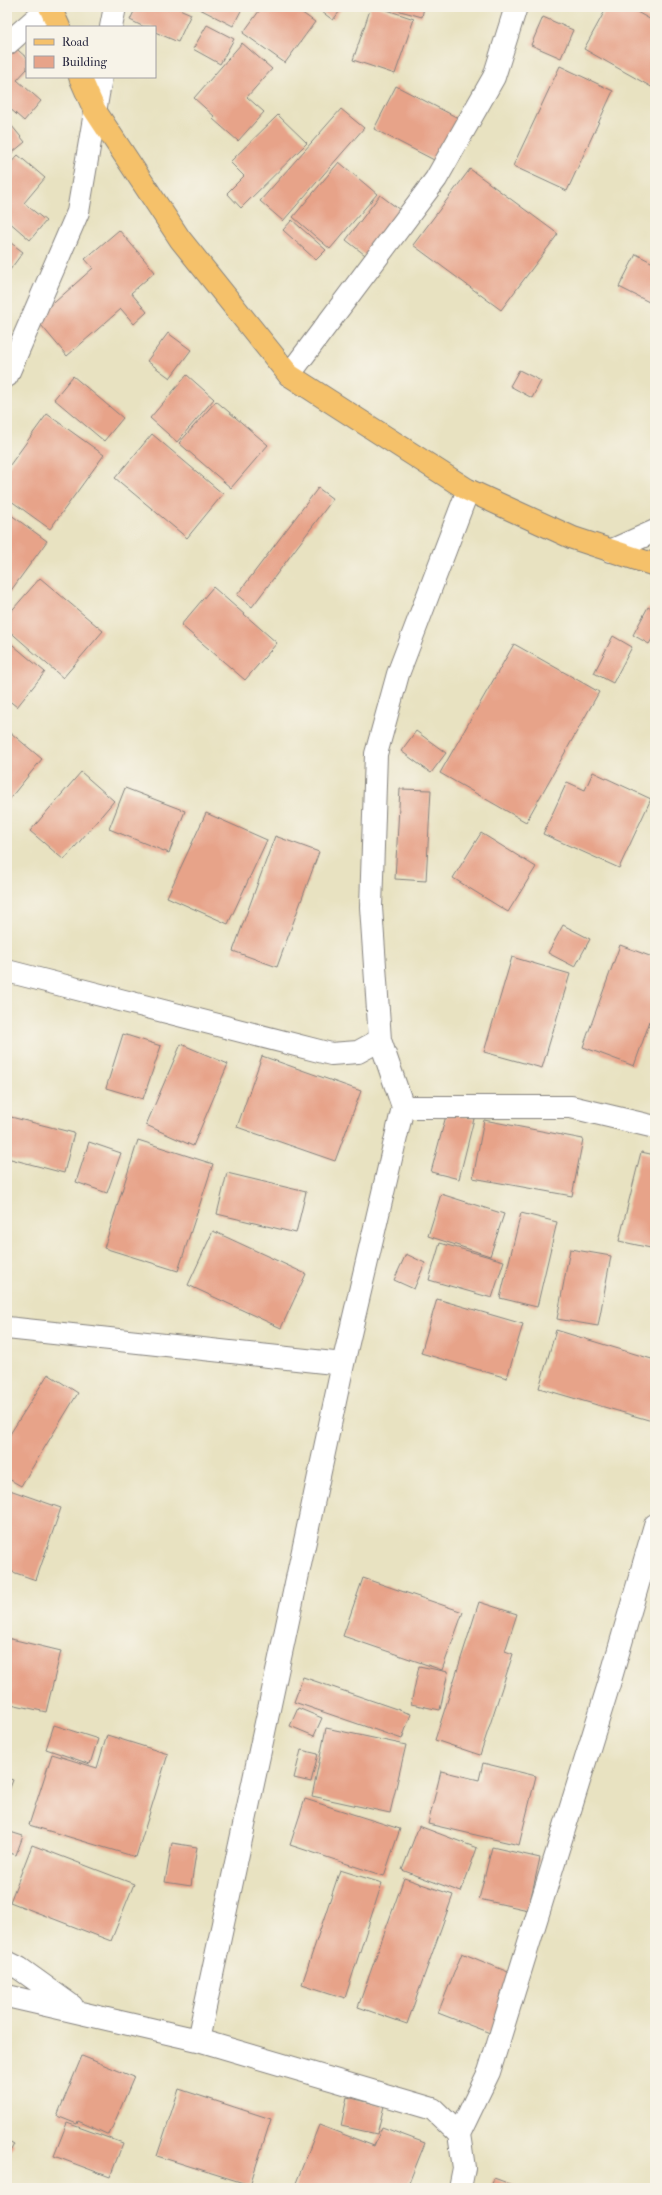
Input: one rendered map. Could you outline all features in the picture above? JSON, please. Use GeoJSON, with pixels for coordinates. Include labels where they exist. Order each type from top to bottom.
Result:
{"type":"FeatureCollection","features":[{"type":"Feature","properties":{"kind":"main road"},"geometry":{"type":"LineString","coordinates":[[50,7],[59,26]]}},
{"type":"Feature","properties":{"kind":"main road"},"geometry":{"type":"LineString","coordinates":[[80,78],[94,109],[180,239],[289,375],[468,490],[573,538],[655,565]]}},
{"type":"Feature","properties":{"kind":"street"},"geometry":{"type":"LineString","coordinates":[[28,26],[50,7]]}},
{"type":"Feature","properties":{"kind":"street"},"geometry":{"type":"LineString","coordinates":[[111,26],[115,7]]}},
{"type":"Feature","properties":{"kind":"street"},"geometry":{"type":"LineString","coordinates":[[289,375],[436,179],[494,77],[516,7]]}},
{"type":"Feature","properties":{"kind":"street"},"geometry":{"type":"LineString","coordinates":[[7,44],[26,28]]}},
{"type":"Feature","properties":{"kind":"street"},"geometry":{"type":"LineString","coordinates":[[7,376],[78,212],[94,109],[101,78]]}},
{"type":"Feature","properties":{"kind":"street"},"geometry":{"type":"LineString","coordinates":[[198,2040],[343,1364],[403,1107],[380,1040],[371,907],[376,754],[398,674],[468,490]]}},
{"type":"Feature","properties":{"kind":"street"},"geometry":{"type":"LineString","coordinates":[[610,550],[655,531]]}},
{"type":"Feature","properties":{"kind":"street"},"geometry":{"type":"LineString","coordinates":[[7,971],[331,1054],[358,1052],[380,1040]]}},
{"type":"Feature","properties":{"kind":"street"},"geometry":{"type":"LineString","coordinates":[[403,1107],[571,1107],[655,1127]]}},
{"type":"Feature","properties":{"kind":"street"},"geometry":{"type":"LineString","coordinates":[[7,1328],[343,1364]]}},
{"type":"Feature","properties":{"kind":"street"},"geometry":{"type":"LineString","coordinates":[[460,2188],[464,2168],[459,2134],[489,2072],[609,1684],[655,1525]]}},
{"type":"Feature","properties":{"kind":"street"},"geometry":{"type":"LineString","coordinates":[[7,1962],[19,1968],[80,2011]]}},
{"type":"Feature","properties":{"kind":"street"},"geometry":{"type":"LineString","coordinates":[[7,1996],[80,2011],[198,2040],[433,2109],[459,2134]]}},
{"type":"Feature","properties":{"kind":"building"},"geometry":{"type":"Polygon","coordinates":[[[136,7],[175,7],[191,14],[178,42],[156,32],[156,26],[142,26],[130,20],[136,7]]]}},
{"type":"Feature","properties":{"kind":"building"},"geometry":{"type":"Polygon","coordinates":[[[196,7],[243,7],[233,26],[196,7]]]}},
{"type":"Feature","properties":{"kind":"building"},"geometry":{"type":"Polygon","coordinates":[[[262,7],[294,7],[315,22],[285,63],[243,33],[262,7]]]}},
{"type":"Feature","properties":{"kind":"building"},"geometry":{"type":"Polygon","coordinates":[[[315,7],[343,7],[333,20],[315,7]]]}},
{"type":"Feature","properties":{"kind":"building"},"geometry":{"type":"Polygon","coordinates":[[[371,7],[378,7],[414,19],[395,74],[353,60],[371,7]]]}},
{"type":"Feature","properties":{"kind":"building"},"geometry":{"type":"Polygon","coordinates":[[[386,7],[424,7],[422,17],[386,7]]]}},
{"type":"Feature","properties":{"kind":"building"},"geometry":{"type":"Polygon","coordinates":[[[607,7],[628,7],[655,22],[655,89],[584,49],[607,7]]]}},
{"type":"Feature","properties":{"kind":"building"},"geometry":{"type":"Polygon","coordinates":[[[543,17],[573,30],[561,58],[531,45],[543,17]]]}},
{"type":"Feature","properties":{"kind":"building"},"geometry":{"type":"Polygon","coordinates":[[[207,25],[234,39],[220,64],[193,49],[207,25]]]}},
{"type":"Feature","properties":{"kind":"building"},"geometry":{"type":"Polygon","coordinates":[[[242,43],[272,69],[247,97],[264,112],[238,141],[213,119],[215,117],[194,98],[242,43]]]}},
{"type":"Feature","properties":{"kind":"building"},"geometry":{"type":"Polygon","coordinates":[[[11,44],[26,57],[26,70],[17,80],[41,101],[24,121],[7,106],[7,48],[11,44]]]}},
{"type":"Feature","properties":{"kind":"building"},"geometry":{"type":"Polygon","coordinates":[[[560,66],[613,91],[567,191],[513,166],[560,66]]]}},
{"type":"Feature","properties":{"kind":"building"},"geometry":{"type":"Polygon","coordinates":[[[396,86],[460,119],[438,162],[374,129],[396,86]]]}},
{"type":"Feature","properties":{"kind":"building"},"geometry":{"type":"Polygon","coordinates":[[[341,109],[364,128],[283,221],[260,201],[341,109]]]}},
{"type":"Feature","properties":{"kind":"building"},"geometry":{"type":"Polygon","coordinates":[[[278,115],[307,143],[241,208],[227,193],[244,176],[230,162],[278,115]]]}},
{"type":"Feature","properties":{"kind":"building"},"geometry":{"type":"Polygon","coordinates":[[[7,120],[25,142],[7,157],[7,120]]]}},
{"type":"Feature","properties":{"kind":"building"},"geometry":{"type":"Polygon","coordinates":[[[18,155],[45,178],[24,203],[46,221],[30,240],[7,220],[7,167],[18,155]]]}},
{"type":"Feature","properties":{"kind":"building"},"geometry":{"type":"Polygon","coordinates":[[[339,162],[377,194],[330,249],[293,217],[339,162]]]}},
{"type":"Feature","properties":{"kind":"building"},"geometry":{"type":"Polygon","coordinates":[[[470,169],[558,234],[501,310],[413,245],[470,169]]]}},
{"type":"Feature","properties":{"kind":"building"},"geometry":{"type":"Polygon","coordinates":[[[380,195],[404,213],[369,258],[346,240],[380,195]]]}},
{"type":"Feature","properties":{"kind":"building"},"geometry":{"type":"Polygon","coordinates":[[[292,220],[326,250],[316,260],[283,230],[292,220]]]}},
{"type":"Feature","properties":{"kind":"building"},"geometry":{"type":"Polygon","coordinates":[[[119,230],[155,272],[131,293],[147,312],[134,324],[121,309],[67,356],[36,319],[93,268],[85,259],[119,230]]]}},
{"type":"Feature","properties":{"kind":"building"},"geometry":{"type":"Polygon","coordinates":[[[7,240],[23,252],[7,274],[7,240]]]}},
{"type":"Feature","properties":{"kind":"building"},"geometry":{"type":"Polygon","coordinates":[[[636,254],[655,264],[655,305],[619,287],[636,254]]]}},
{"type":"Feature","properties":{"kind":"building"},"geometry":{"type":"Polygon","coordinates":[[[168,333],[191,350],[170,378],[147,361],[168,333]]]}},
{"type":"Feature","properties":{"kind":"building"},"geometry":{"type":"Polygon","coordinates":[[[519,370],[541,381],[532,398],[510,386],[519,370]]]}},
{"type":"Feature","properties":{"kind":"building"},"geometry":{"type":"Polygon","coordinates":[[[187,375],[214,399],[177,442],[150,418],[187,375]]]}},
{"type":"Feature","properties":{"kind":"building"},"geometry":{"type":"Polygon","coordinates":[[[73,376],[123,418],[104,441],[54,399],[73,376]]]}},
{"type":"Feature","properties":{"kind":"building"},"geometry":{"type":"Polygon","coordinates":[[[216,401],[268,445],[231,488],[179,443],[216,401]]]}},
{"type":"Feature","properties":{"kind":"building"},"geometry":{"type":"Polygon","coordinates":[[[47,414],[104,455],[50,529],[7,498],[7,469],[47,414]]]}},
{"type":"Feature","properties":{"kind":"building"},"geometry":{"type":"Polygon","coordinates":[[[152,434],[223,494],[187,538],[115,478],[152,434]]]}},
{"type":"Feature","properties":{"kind":"building"},"geometry":{"type":"Polygon","coordinates":[[[318,488],[333,499],[252,607],[237,595],[318,488]]]}},
{"type":"Feature","properties":{"kind":"building"},"geometry":{"type":"Polygon","coordinates":[[[7,512],[47,541],[7,596],[7,512]]]}},
{"type":"Feature","properties":{"kind":"building"},"geometry":{"type":"Polygon","coordinates":[[[40,578],[103,631],[63,678],[7,629],[7,616],[40,578]]]}},
{"type":"Feature","properties":{"kind":"building"},"geometry":{"type":"Polygon","coordinates":[[[213,587],[277,643],[245,680],[181,625],[213,587]]]}},
{"type":"Feature","properties":{"kind":"building"},"geometry":{"type":"Polygon","coordinates":[[[648,607],[655,611],[655,634],[649,644],[633,635],[648,607]]]}},
{"type":"Feature","properties":{"kind":"building"},"geometry":{"type":"Polygon","coordinates":[[[613,636],[632,647],[613,683],[594,673],[613,636]]]}},
{"type":"Feature","properties":{"kind":"building"},"geometry":{"type":"Polygon","coordinates":[[[7,640],[45,672],[17,707],[7,699],[7,640]]]}},
{"type":"Feature","properties":{"kind":"building"},"geometry":{"type":"Polygon","coordinates":[[[514,644],[599,692],[526,822],[440,773],[514,644]]]}},
{"type":"Feature","properties":{"kind":"building"},"geometry":{"type":"Polygon","coordinates":[[[416,731],[446,753],[431,773],[401,751],[416,731]]]}},
{"type":"Feature","properties":{"kind":"building"},"geometry":{"type":"Polygon","coordinates":[[[11,733],[42,759],[7,802],[7,738],[11,733]]]}},
{"type":"Feature","properties":{"kind":"building"},"geometry":{"type":"Polygon","coordinates":[[[81,772],[114,801],[64,860],[30,831],[81,772]]]}},
{"type":"Feature","properties":{"kind":"building"},"geometry":{"type":"Polygon","coordinates":[[[593,772],[651,799],[619,868],[543,834],[567,782],[585,790],[593,772]]]}},
{"type":"Feature","properties":{"kind":"building"},"geometry":{"type":"Polygon","coordinates":[[[125,788],[185,811],[169,853],[109,829],[125,788]]]}},
{"type":"Feature","properties":{"kind":"building"},"geometry":{"type":"Polygon","coordinates":[[[400,789],[431,790],[426,881],[395,879],[400,789]]]}},
{"type":"Feature","properties":{"kind":"building"},"geometry":{"type":"Polygon","coordinates":[[[206,813],[267,840],[228,924],[167,897],[206,813]]]}},
{"type":"Feature","properties":{"kind":"building"},"geometry":{"type":"Polygon","coordinates":[[[481,833],[536,867],[508,912],[453,878],[481,833]]]}},
{"type":"Feature","properties":{"kind":"building"},"geometry":{"type":"Polygon","coordinates":[[[275,836],[319,852],[277,967],[233,951],[275,836]]]}},
{"type":"Feature","properties":{"kind":"building"},"geometry":{"type":"Polygon","coordinates":[[[563,925],[590,939],[575,967],[548,953],[563,925]]]}},
{"type":"Feature","properties":{"kind":"building"},"geometry":{"type":"Polygon","coordinates":[[[620,945],[655,958],[655,1007],[634,1066],[583,1047],[620,945]]]}},
{"type":"Feature","properties":{"kind":"building"},"geometry":{"type":"Polygon","coordinates":[[[512,957],[570,974],[542,1068],[484,1052],[512,957]]]}},
{"type":"Feature","properties":{"kind":"building"},"geometry":{"type":"Polygon","coordinates":[[[123,1034],[161,1046],[143,1099],[106,1088],[123,1034]]]}},
{"type":"Feature","properties":{"kind":"building"},"geometry":{"type":"Polygon","coordinates":[[[181,1044],[228,1064],[193,1146],[146,1125],[181,1044]]]}},
{"type":"Feature","properties":{"kind":"building"},"geometry":{"type":"Polygon","coordinates":[[[262,1056],[361,1091],[335,1161],[237,1127],[262,1056]]]}},
{"type":"Feature","properties":{"kind":"building"},"geometry":{"type":"Polygon","coordinates":[[[447,1112],[474,1119],[459,1179],[431,1172],[447,1112]]]}},
{"type":"Feature","properties":{"kind":"building"},"geometry":{"type":"Polygon","coordinates":[[[7,1116],[74,1133],[64,1173],[7,1158],[7,1116]]]}},
{"type":"Feature","properties":{"kind":"building"},"geometry":{"type":"Polygon","coordinates":[[[484,1120],[583,1139],[572,1196],[473,1178],[484,1120]]]}},
{"type":"Feature","properties":{"kind":"building"},"geometry":{"type":"Polygon","coordinates":[[[138,1140],[213,1164],[178,1271],[104,1248],[138,1140]]]}},
{"type":"Feature","properties":{"kind":"building"},"geometry":{"type":"Polygon","coordinates":[[[89,1142],[121,1153],[107,1193],[76,1182],[89,1142]]]}},
{"type":"Feature","properties":{"kind":"building"},"geometry":{"type":"Polygon","coordinates":[[[641,1152],[655,1155],[655,1249],[619,1241],[641,1152]]]}},
{"type":"Feature","properties":{"kind":"building"},"geometry":{"type":"Polygon","coordinates":[[[227,1173],[306,1192],[296,1233],[217,1214],[227,1173]]]}},
{"type":"Feature","properties":{"kind":"building"},"geometry":{"type":"Polygon","coordinates":[[[441,1194],[504,1214],[490,1256],[428,1236],[441,1194]]]}},
{"type":"Feature","properties":{"kind":"building"},"geometry":{"type":"Polygon","coordinates":[[[521,1213],[557,1222],[537,1307],[500,1298],[521,1213]]]}},
{"type":"Feature","properties":{"kind":"building"},"geometry":{"type":"Polygon","coordinates":[[[213,1231],[306,1274],[281,1328],[188,1285],[213,1231]]]}},
{"type":"Feature","properties":{"kind":"building"},"geometry":{"type":"Polygon","coordinates":[[[440,1243],[504,1261],[492,1298],[429,1280],[440,1243]]]}},
{"type":"Feature","properties":{"kind":"building"},"geometry":{"type":"Polygon","coordinates":[[[570,1249],[611,1256],[598,1326],[557,1319],[570,1249]]]}},
{"type":"Feature","properties":{"kind":"building"},"geometry":{"type":"Polygon","coordinates":[[[406,1254],[425,1263],[414,1289],[394,1280],[406,1254]]]}},
{"type":"Feature","properties":{"kind":"building"},"geometry":{"type":"Polygon","coordinates":[[[437,1299],[523,1324],[507,1378],[421,1353],[437,1299]]]}},
{"type":"Feature","properties":{"kind":"building"},"geometry":{"type":"Polygon","coordinates":[[[556,1330],[655,1360],[655,1413],[652,1421],[539,1388],[556,1330]]]}},
{"type":"Feature","properties":{"kind":"building"},"geometry":{"type":"Polygon","coordinates":[[[48,1374],[78,1393],[21,1486],[7,1478],[7,1439],[48,1374]]]}},
{"type":"Feature","properties":{"kind":"building"},"geometry":{"type":"Polygon","coordinates":[[[7,1489],[61,1508],[36,1580],[7,1570],[7,1489]]]}},
{"type":"Feature","properties":{"kind":"building"},"geometry":{"type":"Polygon","coordinates":[[[363,1578],[463,1612],[442,1670],[343,1636],[363,1578]]]}},
{"type":"Feature","properties":{"kind":"building"},"geometry":{"type":"Polygon","coordinates":[[[479,1602],[517,1614],[505,1651],[513,1654],[480,1755],[435,1740],[479,1602]]]}},
{"type":"Feature","properties":{"kind":"building"},"geometry":{"type":"Polygon","coordinates":[[[7,1638],[61,1651],[46,1712],[7,1703],[7,1638]]]}},
{"type":"Feature","properties":{"kind":"building"},"geometry":{"type":"Polygon","coordinates":[[[419,1666],[448,1672],[440,1710],[411,1704],[419,1666]]]}},
{"type":"Feature","properties":{"kind":"building"},"geometry":{"type":"Polygon","coordinates":[[[303,1677],[411,1714],[402,1739],[294,1702],[303,1677]]]}},
{"type":"Feature","properties":{"kind":"building"},"geometry":{"type":"Polygon","coordinates":[[[298,1708],[322,1718],[314,1736],[290,1726],[298,1708]]]}},
{"type":"Feature","properties":{"kind":"building"},"geometry":{"type":"Polygon","coordinates":[[[54,1725],[98,1739],[90,1764],[46,1749],[54,1725]]]}},
{"type":"Feature","properties":{"kind":"building"},"geometry":{"type":"Polygon","coordinates":[[[326,1728],[406,1745],[390,1813],[312,1796],[326,1728]]]}},
{"type":"Feature","properties":{"kind":"building"},"geometry":{"type":"Polygon","coordinates":[[[107,1735],[168,1754],[136,1857],[29,1825],[52,1754],[97,1768],[107,1735]]]}},
{"type":"Feature","properties":{"kind":"building"},"geometry":{"type":"Polygon","coordinates":[[[301,1750],[318,1754],[311,1782],[294,1778],[301,1750]]]}},
{"type":"Feature","properties":{"kind":"building"},"geometry":{"type":"Polygon","coordinates":[[[483,1763],[536,1776],[519,1845],[428,1824],[441,1771],[479,1780],[483,1763]]]}},
{"type":"Feature","properties":{"kind":"building"},"geometry":{"type":"Polygon","coordinates":[[[7,1778],[13,1780],[7,1796],[7,1778]]]}},
{"type":"Feature","properties":{"kind":"building"},"geometry":{"type":"Polygon","coordinates":[[[305,1799],[400,1829],[384,1876],[290,1845],[305,1799]]]}},
{"type":"Feature","properties":{"kind":"building"},"geometry":{"type":"Polygon","coordinates":[[[419,1826],[477,1848],[461,1892],[402,1870],[419,1826]]]}},
{"type":"Feature","properties":{"kind":"building"},"geometry":{"type":"Polygon","coordinates":[[[7,1831],[23,1836],[16,1855],[7,1852],[7,1831]]]}},
{"type":"Feature","properties":{"kind":"building"},"geometry":{"type":"Polygon","coordinates":[[[172,1843],[197,1847],[191,1886],[165,1882],[172,1843]]]}},
{"type":"Feature","properties":{"kind":"building"},"geometry":{"type":"Polygon","coordinates":[[[32,1845],[134,1884],[111,1941],[10,1902],[32,1845]]]}},
{"type":"Feature","properties":{"kind":"building"},"geometry":{"type":"Polygon","coordinates":[[[492,1847],[540,1858],[528,1910],[479,1899],[492,1847]]]}},
{"type":"Feature","properties":{"kind":"building"},"geometry":{"type":"Polygon","coordinates":[[[340,1870],[382,1883],[345,1998],[302,1984],[340,1870]]]}},
{"type":"Feature","properties":{"kind":"building"},"geometry":{"type":"Polygon","coordinates":[[[404,1878],[453,1895],[407,2024],[358,2007],[404,1878]]]}},
{"type":"Feature","properties":{"kind":"building"},"geometry":{"type":"Polygon","coordinates":[[[462,1953],[513,1974],[490,2033],[438,2013],[462,1953]]]}},
{"type":"Feature","properties":{"kind":"building"},"geometry":{"type":"Polygon","coordinates":[[[82,2056],[134,2077],[109,2135],[78,2121],[77,2124],[57,2116],[82,2056]]]}},
{"type":"Feature","properties":{"kind":"building"},"geometry":{"type":"Polygon","coordinates":[[[179,2089],[271,2119],[250,2185],[157,2156],[179,2089]]]}},
{"type":"Feature","properties":{"kind":"building"},"geometry":{"type":"Polygon","coordinates":[[[347,2097],[384,2106],[377,2134],[341,2126],[347,2097]]]}},
{"type":"Feature","properties":{"kind":"building"},"geometry":{"type":"Polygon","coordinates":[[[67,2123],[123,2143],[110,2177],[54,2156],[67,2123]]]}},
{"type":"Feature","properties":{"kind":"building"},"geometry":{"type":"Polygon","coordinates":[[[319,2125],[374,2146],[382,2127],[425,2143],[407,2188],[378,2188],[365,2183],[363,2188],[294,2188],[319,2125]]]}},
{"type":"Feature","properties":{"kind":"building"},"geometry":{"type":"Polygon","coordinates":[[[7,2140],[14,2144],[7,2158],[7,2140]]]}},
{"type":"Feature","properties":{"kind":"building"},"geometry":{"type":"Polygon","coordinates":[[[494,2178],[521,2188],[490,2188],[494,2178]]]}}]}
